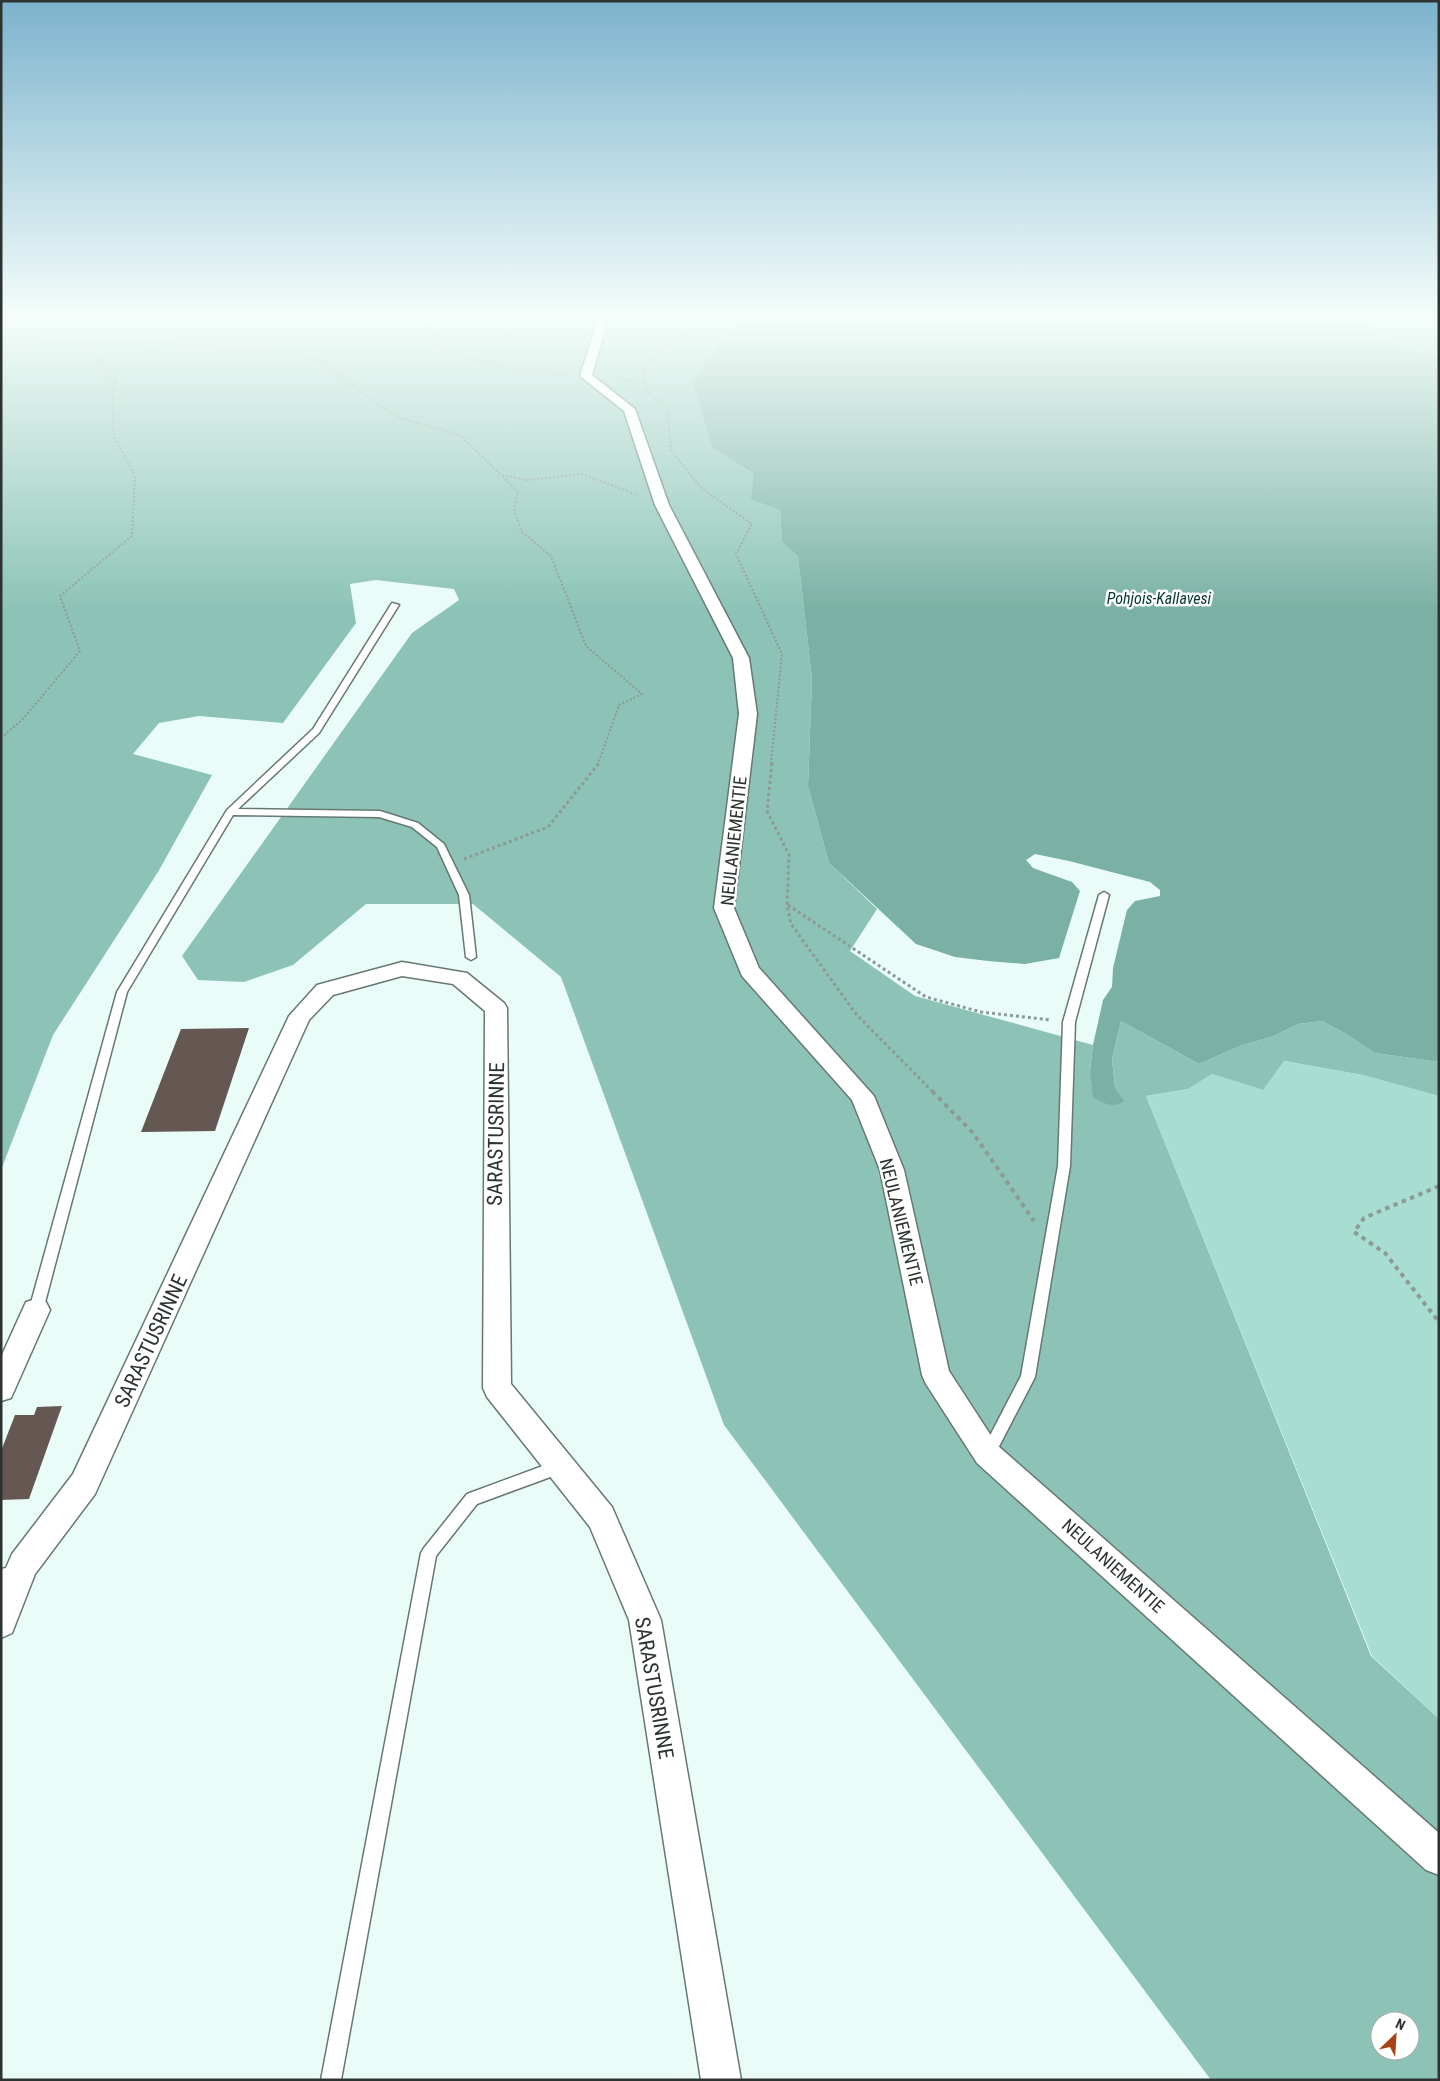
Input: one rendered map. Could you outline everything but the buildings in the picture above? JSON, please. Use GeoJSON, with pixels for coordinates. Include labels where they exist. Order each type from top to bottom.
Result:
{"type":"FeatureCollection","features":[{"type":"Feature","properties":{"kind":"street","name":"NEULANIEMENTIE"},"geometry":{"type":"LineString","coordinates":[[632,417],[662,505],[741,658],[748,714],[724,908],[750,971],[862,1096],[892,1170],[936,1375],[987,1454],[1439,1857]]}},
{"type":"Feature","properties":{"kind":"street","name":"SARASTUSRINNE"},"geometry":{"type":"LineString","coordinates":[[9,1583],[84,1484],[300,1016],[325,990],[402,969],[459,978],[496,1008],[497,1388],[601,1518],[645,1620],[720,2080]]}},
{"type":"Feature","properties":{"kind":"street"},"geometry":{"type":"LineString","coordinates":[[1,1389],[36,1310]]}},
{"type":"Feature","properties":{"kind":"street"},"geometry":{"type":"LineString","coordinates":[[1,1622],[9,1583]]}},
{"type":"Feature","properties":{"kind":"lane"},"geometry":{"type":"LineString","coordinates":[[36,1310],[122,992],[230,812],[316,731],[395,605]]}},
{"type":"Feature","properties":{"kind":"lane"},"geometry":{"type":"LineString","coordinates":[[230,812],[380,814],[415,825],[441,846],[464,895],[471,957]]}},
{"type":"Feature","properties":{"kind":"lane"},"geometry":{"type":"LineString","coordinates":[[987,1454],[1028,1377],[1064,1166],[1069,1022],[1104,895]]}},
{"type":"Feature","properties":{"kind":"lane"},"geometry":{"type":"LineString","coordinates":[[331,2080],[429,1553],[472,1499],[560,1466]]}},
{"type":"Feature","properties":{"kind":"path"},"geometry":{"type":"LineString","coordinates":[[1,738],[23,719],[80,651],[60,596],[132,536],[135,476],[114,437],[113,417]]}},
{"type":"Feature","properties":{"kind":"path"},"geometry":{"type":"LineString","coordinates":[[399,417],[460,435],[518,492],[514,511],[522,532],[550,556],[586,646],[642,694],[619,705],[601,761],[548,828],[450,864]]}},
{"type":"Feature","properties":{"kind":"path"},"geometry":{"type":"LineString","coordinates":[[668,417],[671,450],[701,488],[752,524],[736,554],[782,654],[767,811],[789,855],[787,905],[792,924],[856,1014],[973,1133],[1050,1244]]}},
{"type":"Feature","properties":{"kind":"path"},"geometry":{"type":"LineString","coordinates":[[501,474],[527,480],[581,474],[662,505]]}},
{"type":"Feature","properties":{"kind":"path"},"geometry":{"type":"LineString","coordinates":[[787,905],[926,997],[981,1012],[1069,1022]]}},
{"type":"Feature","properties":{"kind":"path"},"geometry":{"type":"LineString","coordinates":[[1439,1186],[1364,1218],[1354,1232],[1385,1253],[1439,1322]]}},
{"type":"Feature","properties":{"kind":"shaded area"},"geometry":{"type":"Polygon","coordinates":[[[1,417],[714,417],[712,448],[754,474],[780,510],[782,542],[798,555],[812,679],[808,786],[829,863],[877,909],[850,951],[915,996],[1093,1045],[1090,1071],[1115,1088],[1112,1059],[1121,1021],[1199,1064],[1240,1046],[1274,1036],[1298,1024],[1322,1021],[1375,1053],[1439,1062],[1439,1096],[1363,1075],[1284,1061],[1263,1090],[1212,1074],[1188,1089],[1146,1096],[1371,1656],[1439,1719],[1439,2080],[1211,2080],[724,1425],[561,977],[473,904],[366,904],[293,965],[244,982],[198,980],[182,956],[412,633],[459,600],[454,589],[376,580],[350,584],[356,623],[283,723],[199,716],[159,723],[133,754],[212,775],[158,872],[53,1035],[1,1170],[1,417]]]}},
{"type":"Feature","properties":{"kind":"shaded area"},"geometry":{"type":"Polygon","coordinates":[[[1283,1061],[1363,1075],[1439,1096],[1439,1719],[1372,1656],[1146,1096],[1188,1089],[1212,1074],[1263,1090],[1283,1061]]]}},
{"type":"Feature","properties":{"kind":"water","name":"Pohjois-Kallavesi"},"geometry":{"type":"Polygon","coordinates":[[[703,417],[1439,417],[1439,1062],[1375,1053],[1322,1021],[1298,1024],[1274,1036],[1240,1046],[1199,1064],[1121,1021],[1112,1059],[1115,1088],[1124,1101],[1112,1105],[1093,1097],[1090,1071],[1093,1045],[1103,1000],[1112,987],[1113,968],[1127,910],[1135,901],[1160,896],[1160,890],[1150,882],[1035,854],[1026,860],[1033,868],[1072,882],[1080,891],[1059,958],[1025,964],[988,961],[955,957],[916,944],[829,863],[808,786],[812,679],[798,556],[782,542],[780,510],[751,499],[754,474],[712,448],[703,417]]]}}]}
